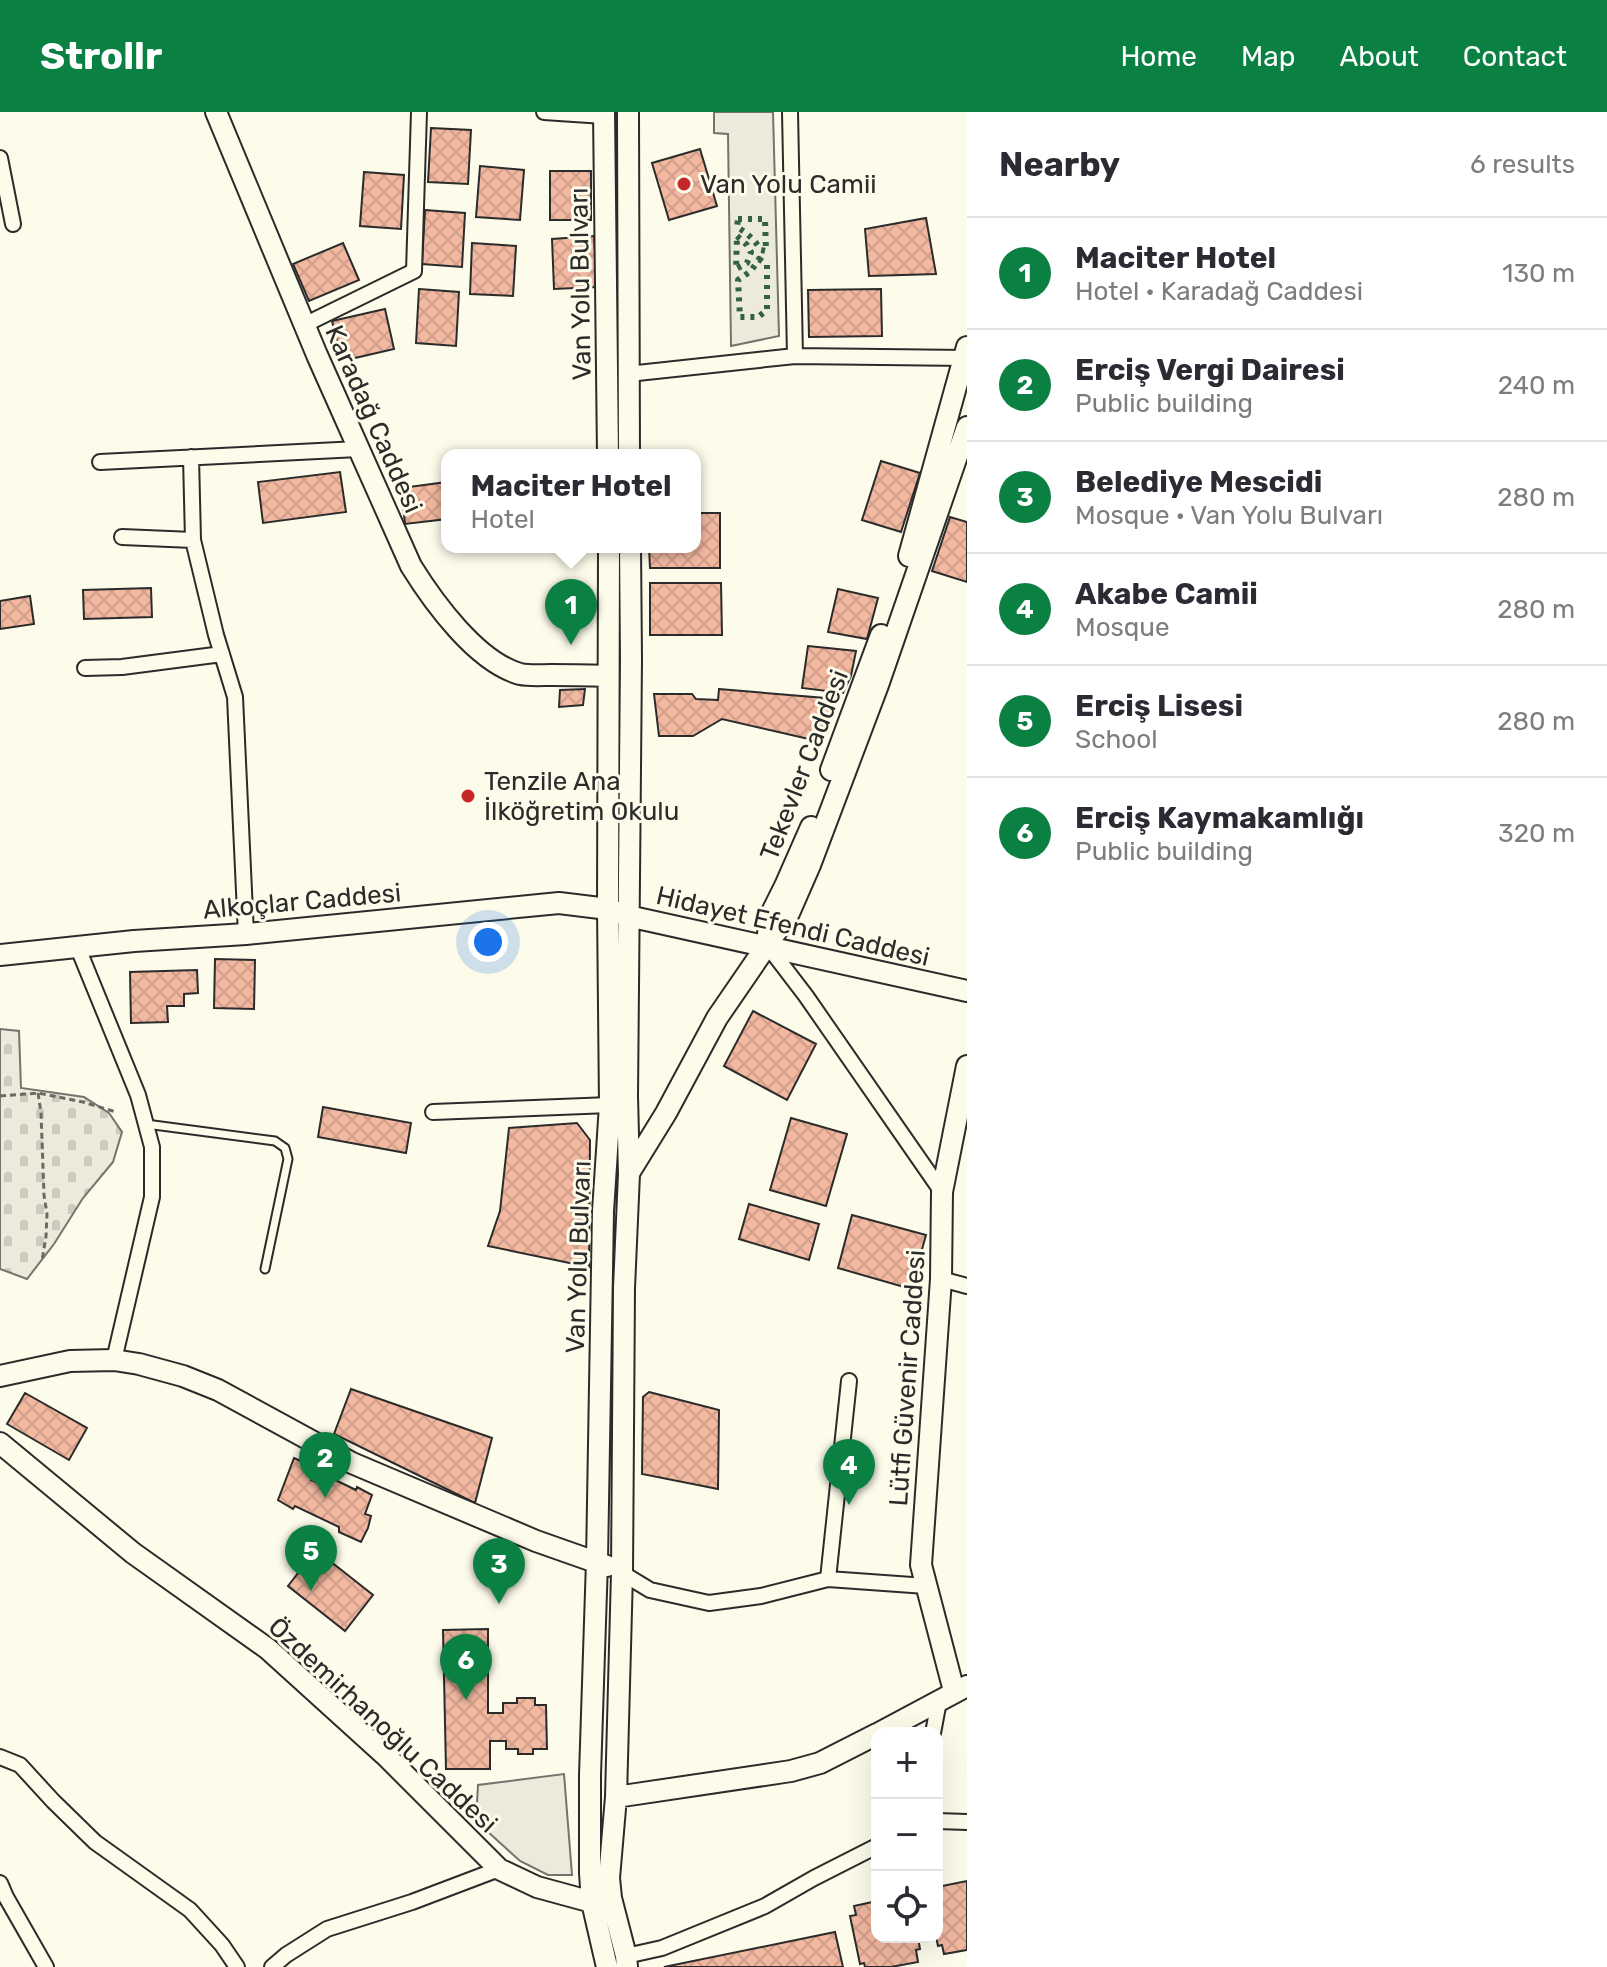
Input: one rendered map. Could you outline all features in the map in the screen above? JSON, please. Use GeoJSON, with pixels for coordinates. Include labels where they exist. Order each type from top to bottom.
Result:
{"type":"FeatureCollection","features":[{"type":"Feature","properties":{"kind":"street","name":"Karadağ Caddesi"},"geometry":{"type":"LineString","coordinates":[[216,112],[304,325],[411,566],[445,616],[503,667],[523,675],[608,676]]}},
{"type":"Feature","properties":{"kind":"street"},"geometry":{"type":"LineString","coordinates":[[304,325],[414,271],[419,112]]}},
{"type":"Feature","properties":{"kind":"street"},"geometry":{"type":"LineString","coordinates":[[544,112],[604,114]]}},
{"type":"Feature","properties":{"kind":"street"},"geometry":{"type":"LineString","coordinates":[[628,112],[629,449]]}},
{"type":"Feature","properties":{"kind":"street"},"geometry":{"type":"LineString","coordinates":[[790,112],[795,356]]}},
{"type":"Feature","properties":{"kind":"street","name":"Van Yolu Bulvarı"},"geometry":{"type":"LineString","coordinates":[[604,114],[608,449]]}},
{"type":"Feature","properties":{"kind":"street"},"geometry":{"type":"LineString","coordinates":[[0,158],[13,224]]}},
{"type":"Feature","properties":{"kind":"street"},"geometry":{"type":"LineString","coordinates":[[628,374],[795,356],[966,354]]}},
{"type":"Feature","properties":{"kind":"street","name":"Tekevler Caddesi"},"geometry":{"type":"LineString","coordinates":[[629,1174],[717,1018],[767,945],[771,914],[807,836],[906,566],[966,354]]}},
{"type":"Feature","properties":{"kind":"street"},"geometry":{"type":"LineString","coordinates":[[942,1192],[767,945],[789,913],[810,865],[878,685],[967,427]]}},
{"type":"Feature","properties":{"kind":"street"},"geometry":{"type":"LineString","coordinates":[[100,462],[358,449]]}},
{"type":"Feature","properties":{"kind":"street"},"geometry":{"type":"LineString","coordinates":[[191,457],[193,540],[235,697],[246,934]]}},
{"type":"Feature","properties":{"kind":"street"},"geometry":{"type":"LineString","coordinates":[[122,537],[193,540]]}},
{"type":"Feature","properties":{"kind":"street","name":"Van Yolu Bulvarı"},"geometry":{"type":"LineString","coordinates":[[607,1967],[592,1902],[590,1775],[603,1211],[618,913],[608,676],[609,553]]}},
{"type":"Feature","properties":{"kind":"street"},"geometry":{"type":"LineString","coordinates":[[630,553],[631,674],[618,913],[629,1174],[624,1288],[622,1573],[616,1797],[609,1878],[626,1961],[765,1906],[871,1849]]}},
{"type":"Feature","properties":{"kind":"street"},"geometry":{"type":"LineString","coordinates":[[85,668],[122,667],[222,654]]}},
{"type":"Feature","properties":{"kind":"street","name":"Alkoçlar Caddesi"},"geometry":{"type":"LineString","coordinates":[[0,955],[559,903],[618,913]]}},
{"type":"Feature","properties":{"kind":"street","name":"Hidayet Efendi Caddesi"},"geometry":{"type":"LineString","coordinates":[[618,913],[967,991]]}},
{"type":"Feature","properties":{"kind":"street"},"geometry":{"type":"LineString","coordinates":[[78,948],[138,1095],[152,1147],[152,1197],[114,1360]]}},
{"type":"Feature","properties":{"kind":"street","name":"Lütfi Güvenir Caddesi"},"geometry":{"type":"LineString","coordinates":[[953,1693],[921,1565],[941,1279],[942,1192],[967,1066]]}},
{"type":"Feature","properties":{"kind":"street"},"geometry":{"type":"LineString","coordinates":[[433,1112],[610,1105]]}},
{"type":"Feature","properties":{"kind":"street"},"geometry":{"type":"LineString","coordinates":[[941,1279],[967,1286]]}},
{"type":"Feature","properties":{"kind":"street"},"geometry":{"type":"LineString","coordinates":[[0,1376],[70,1361],[114,1360],[183,1376],[218,1390],[352,1463],[536,1541],[597,1561],[650,1590],[709,1603],[761,1596],[828,1579],[926,1586]]}},
{"type":"Feature","properties":{"kind":"street"},"geometry":{"type":"LineString","coordinates":[[828,1579],[849,1381]]}},
{"type":"Feature","properties":{"kind":"street","name":"Özdemirhanoğlu Caddesi"},"geometry":{"type":"LineString","coordinates":[[0,1443],[133,1553],[268,1649],[385,1755],[499,1869],[537,1887],[592,1902]]}},
{"type":"Feature","properties":{"kind":"street"},"geometry":{"type":"LineString","coordinates":[[936,1727],[953,1693]]}},
{"type":"Feature","properties":{"kind":"street"},"geometry":{"type":"LineString","coordinates":[[889,1727],[953,1693]]}},
{"type":"Feature","properties":{"kind":"street"},"geometry":{"type":"LineString","coordinates":[[616,1797],[791,1771],[820,1763],[871,1737]]}},
{"type":"Feature","properties":{"kind":"street"},"geometry":{"type":"LineString","coordinates":[[0,1757],[20,1765],[95,1842],[190,1910],[222,1945],[237,1967]]}},
{"type":"Feature","properties":{"kind":"street"},"geometry":{"type":"LineString","coordinates":[[943,1821],[967,1822]]}},
{"type":"Feature","properties":{"kind":"street"},"geometry":{"type":"LineString","coordinates":[[272,1967],[327,1929],[412,1902],[499,1869]]}},
{"type":"Feature","properties":{"kind":"street"},"geometry":{"type":"LineString","coordinates":[[0,1883],[46,1967]]}},
{"type":"Feature","properties":{"kind":"lane"},"geometry":{"type":"LineString","coordinates":[[146,1124],[275,1141],[285,1148],[288,1159],[265,1269]]}},
{"type":"Feature","properties":{"kind":"path"},"geometry":{"type":"LineString","coordinates":[[38,1093],[47,1214],[42,1261]]}},
{"type":"Feature","properties":{"kind":"path"},"geometry":{"type":"LineString","coordinates":[[0,1096],[38,1093],[116,1112]]}},
{"type":"Feature","properties":{"kind":"green space"},"geometry":{"type":"Polygon","coordinates":[[[714,112],[773,112],[779,336],[731,346],[728,134],[714,133],[714,112]]]}},
{"type":"Feature","properties":{"kind":"green space"},"geometry":{"type":"Polygon","coordinates":[[[0,1029],[19,1031],[21,1088],[84,1097],[109,1113],[122,1132],[113,1162],[83,1198],[27,1279],[0,1269],[0,1029]]]}},
{"type":"Feature","properties":{"kind":"green space"},"geometry":{"type":"Polygon","coordinates":[[[564,1774],[572,1875],[548,1875],[520,1861],[476,1821],[478,1785],[564,1774]]]}},
{"type":"Feature","properties":{"kind":"building"},"geometry":{"type":"Polygon","coordinates":[[[431,128],[471,130],[468,184],[428,182],[431,128]]]}},
{"type":"Feature","properties":{"kind":"building","name":"Van Yolu Camii"},"geometry":{"type":"Polygon","coordinates":[[[700,149],[717,206],[669,220],[652,163],[700,149]]]}},
{"type":"Feature","properties":{"kind":"building"},"geometry":{"type":"Polygon","coordinates":[[[480,166],[524,170],[520,220],[476,217],[480,166]]]}},
{"type":"Feature","properties":{"kind":"building"},"geometry":{"type":"Polygon","coordinates":[[[550,171],[591,171],[591,220],[550,220],[550,171]]]}},
{"type":"Feature","properties":{"kind":"building"},"geometry":{"type":"Polygon","coordinates":[[[364,172],[404,175],[401,229],[360,226],[364,172]]]}},
{"type":"Feature","properties":{"kind":"building"},"geometry":{"type":"Polygon","coordinates":[[[425,210],[465,213],[462,267],[422,264],[425,210]]]}},
{"type":"Feature","properties":{"kind":"building"},"geometry":{"type":"Polygon","coordinates":[[[926,218],[936,274],[869,276],[865,229],[926,218]]]}},
{"type":"Feature","properties":{"kind":"building"},"geometry":{"type":"Polygon","coordinates":[[[594,236],[597,287],[554,289],[552,239],[594,236]]]}},
{"type":"Feature","properties":{"kind":"building"},"geometry":{"type":"Polygon","coordinates":[[[343,243],[359,280],[309,301],[293,264],[343,243]]]}},
{"type":"Feature","properties":{"kind":"building"},"geometry":{"type":"Polygon","coordinates":[[[472,243],[516,246],[513,296],[470,294],[472,243]]]}},
{"type":"Feature","properties":{"kind":"building"},"geometry":{"type":"Polygon","coordinates":[[[419,289],[459,292],[456,346],[416,343],[419,289]]]}},
{"type":"Feature","properties":{"kind":"building"},"geometry":{"type":"Polygon","coordinates":[[[881,289],[882,336],[809,337],[808,290],[881,289]]]}},
{"type":"Feature","properties":{"kind":"building"},"geometry":{"type":"Polygon","coordinates":[[[385,309],[394,349],[342,361],[332,321],[385,309]]]}},
{"type":"Feature","properties":{"kind":"building"},"geometry":{"type":"Polygon","coordinates":[[[881,461],[920,473],[901,532],[862,520],[881,461]]]}},
{"type":"Feature","properties":{"kind":"building"},"geometry":{"type":"Polygon","coordinates":[[[340,472],[346,512],[263,523],[258,482],[340,472]]]}},
{"type":"Feature","properties":{"kind":"building"},"geometry":{"type":"Polygon","coordinates":[[[441,483],[441,520],[405,524],[401,488],[441,483]]]}},
{"type":"Feature","properties":{"kind":"building"},"geometry":{"type":"Polygon","coordinates":[[[701,513],[720,513],[720,568],[650,568],[649,553],[701,553],[701,513]]]}},
{"type":"Feature","properties":{"kind":"building"},"geometry":{"type":"Polygon","coordinates":[[[950,517],[967,522],[967,582],[932,571],[950,517]]]}},
{"type":"Feature","properties":{"kind":"building"},"geometry":{"type":"Polygon","coordinates":[[[650,583],[721,583],[722,635],[650,635],[650,583]]]}},
{"type":"Feature","properties":{"kind":"building"},"geometry":{"type":"Polygon","coordinates":[[[151,588],[152,617],[84,619],[83,590],[151,588]]]}},
{"type":"Feature","properties":{"kind":"building"},"geometry":{"type":"Polygon","coordinates":[[[838,589],[878,598],[867,639],[828,632],[838,589]]]}},
{"type":"Feature","properties":{"kind":"building"},"geometry":{"type":"Polygon","coordinates":[[[30,596],[34,624],[0,629],[0,601],[30,596]]]}},
{"type":"Feature","properties":{"kind":"building"},"geometry":{"type":"Polygon","coordinates":[[[808,646],[856,651],[851,676],[843,693],[802,688],[808,646]]]}},
{"type":"Feature","properties":{"kind":"building"},"geometry":{"type":"Polygon","coordinates":[[[585,689],[583,705],[559,707],[560,690],[585,689]]]}},
{"type":"Feature","properties":{"kind":"building"},"geometry":{"type":"Polygon","coordinates":[[[719,689],[837,699],[822,742],[722,719],[693,736],[659,736],[654,694],[692,694],[696,699],[718,700],[719,689]]]}},
{"type":"Feature","properties":{"kind":"building"},"geometry":{"type":"Polygon","coordinates":[[[215,959],[255,960],[254,1009],[214,1008],[215,959]]]}},
{"type":"Feature","properties":{"kind":"building"},"geometry":{"type":"Polygon","coordinates":[[[197,970],[198,993],[184,994],[184,1006],[167,1006],[168,1022],[131,1023],[130,972],[197,970]]]}},
{"type":"Feature","properties":{"kind":"building"},"geometry":{"type":"Polygon","coordinates":[[[753,1011],[816,1044],[787,1100],[724,1066],[753,1011]]]}},
{"type":"Feature","properties":{"kind":"building"},"geometry":{"type":"Polygon","coordinates":[[[323,1107],[411,1123],[406,1153],[318,1137],[323,1107]]]}},
{"type":"Feature","properties":{"kind":"building"},"geometry":{"type":"Polygon","coordinates":[[[791,1118],[847,1134],[826,1206],[770,1190],[791,1118]]]}},
{"type":"Feature","properties":{"kind":"building"},"geometry":{"type":"Polygon","coordinates":[[[577,1123],[590,1140],[589,1267],[488,1246],[500,1211],[509,1128],[577,1123]]]}},
{"type":"Feature","properties":{"kind":"building"},"geometry":{"type":"Polygon","coordinates":[[[749,1204],[819,1224],[809,1260],[739,1239],[749,1204]]]}},
{"type":"Feature","properties":{"kind":"building"},"geometry":{"type":"Polygon","coordinates":[[[852,1215],[926,1235],[911,1289],[838,1268],[852,1215]]]}},
{"type":"Feature","properties":{"kind":"building"},"geometry":{"type":"Polygon","coordinates":[[[351,1389],[492,1438],[475,1503],[334,1434],[351,1389]]]}},
{"type":"Feature","properties":{"kind":"building"},"geometry":{"type":"Polygon","coordinates":[[[649,1392],[719,1410],[718,1489],[642,1474],[643,1397],[649,1392]]]}},
{"type":"Feature","properties":{"kind":"building"},"geometry":{"type":"Polygon","coordinates":[[[25,1393],[87,1428],[69,1460],[7,1424],[25,1393]]]}},
{"type":"Feature","properties":{"kind":"building"},"geometry":{"type":"Polygon","coordinates":[[[294,1458],[307,1464],[314,1473],[311,1480],[322,1484],[325,1475],[372,1495],[365,1514],[371,1516],[361,1542],[339,1532],[339,1527],[278,1500],[294,1458]]]}},
{"type":"Feature","properties":{"kind":"building"},"geometry":{"type":"Polygon","coordinates":[[[316,1550],[373,1595],[345,1631],[288,1586],[316,1550]]]}},
{"type":"Feature","properties":{"kind":"building"},"geometry":{"type":"Polygon","coordinates":[[[488,1629],[488,1713],[503,1713],[503,1703],[517,1703],[517,1698],[535,1698],[535,1705],[546,1705],[547,1749],[533,1749],[533,1754],[518,1754],[518,1749],[506,1749],[506,1741],[490,1741],[490,1769],[446,1769],[443,1630],[488,1629]]]}},
{"type":"Feature","properties":{"kind":"building"},"geometry":{"type":"Polygon","coordinates":[[[967,1881],[967,1950],[944,1954],[942,1945],[938,1946],[937,1943],[943,1943],[943,1886],[967,1881]]]}},
{"type":"Feature","properties":{"kind":"building"},"geometry":{"type":"Polygon","coordinates":[[[871,1902],[871,1943],[919,1943],[920,1949],[916,1950],[918,1962],[891,1967],[865,1967],[864,1963],[860,1964],[850,1916],[856,1915],[854,1906],[871,1902]]]}},
{"type":"Feature","properties":{"kind":"building"},"geometry":{"type":"Polygon","coordinates":[[[835,1932],[843,1967],[664,1967],[835,1932]]]}},
{"type":"Feature","properties":{"kind":"hedge"},"geometry":{"type":"LineString","coordinates":[[738,219],[765,219],[766,251],[761,250],[737,227],[738,219]]}},
{"type":"Feature","properties":{"kind":"hedge"},"geometry":{"type":"LineString","coordinates":[[737,236],[751,252],[747,263],[736,269],[737,236]]}},
{"type":"Feature","properties":{"kind":"hedge"},"geometry":{"type":"LineString","coordinates":[[759,259],[767,265],[767,310],[758,317],[740,317],[738,280],[751,271],[759,259]]}},
{"type":"Feature","properties":{"kind":"place","name":"Van Yolu Camii"},"geometry":{"type":"Point","coordinates":[684,184]}},
{"type":"Feature","properties":{"kind":"place","name":"Maciter Hotel"},"geometry":{"type":"Point","coordinates":[571,645]}},
{"type":"Feature","properties":{"kind":"place","name":"Tenzile Ana İlköğretim Okulu"},"geometry":{"type":"Point","coordinates":[468,796]}},
{"type":"Feature","properties":{"kind":"place","name":"Erciş Vergi Dairesi"},"geometry":{"type":"Point","coordinates":[325,1498]}},
{"type":"Feature","properties":{"kind":"place","name":"Akabe Camii"},"geometry":{"type":"Point","coordinates":[849,1505]}},
{"type":"Feature","properties":{"kind":"place","name":"Erciş Lisesi"},"geometry":{"type":"Point","coordinates":[311,1591]}},
{"type":"Feature","properties":{"kind":"place","name":"Belediye Mescidi"},"geometry":{"type":"Point","coordinates":[499,1604]}},
{"type":"Feature","properties":{"kind":"place","name":"Erciş Kaymakamlığı"},"geometry":{"type":"Point","coordinates":[466,1700]}}]}
